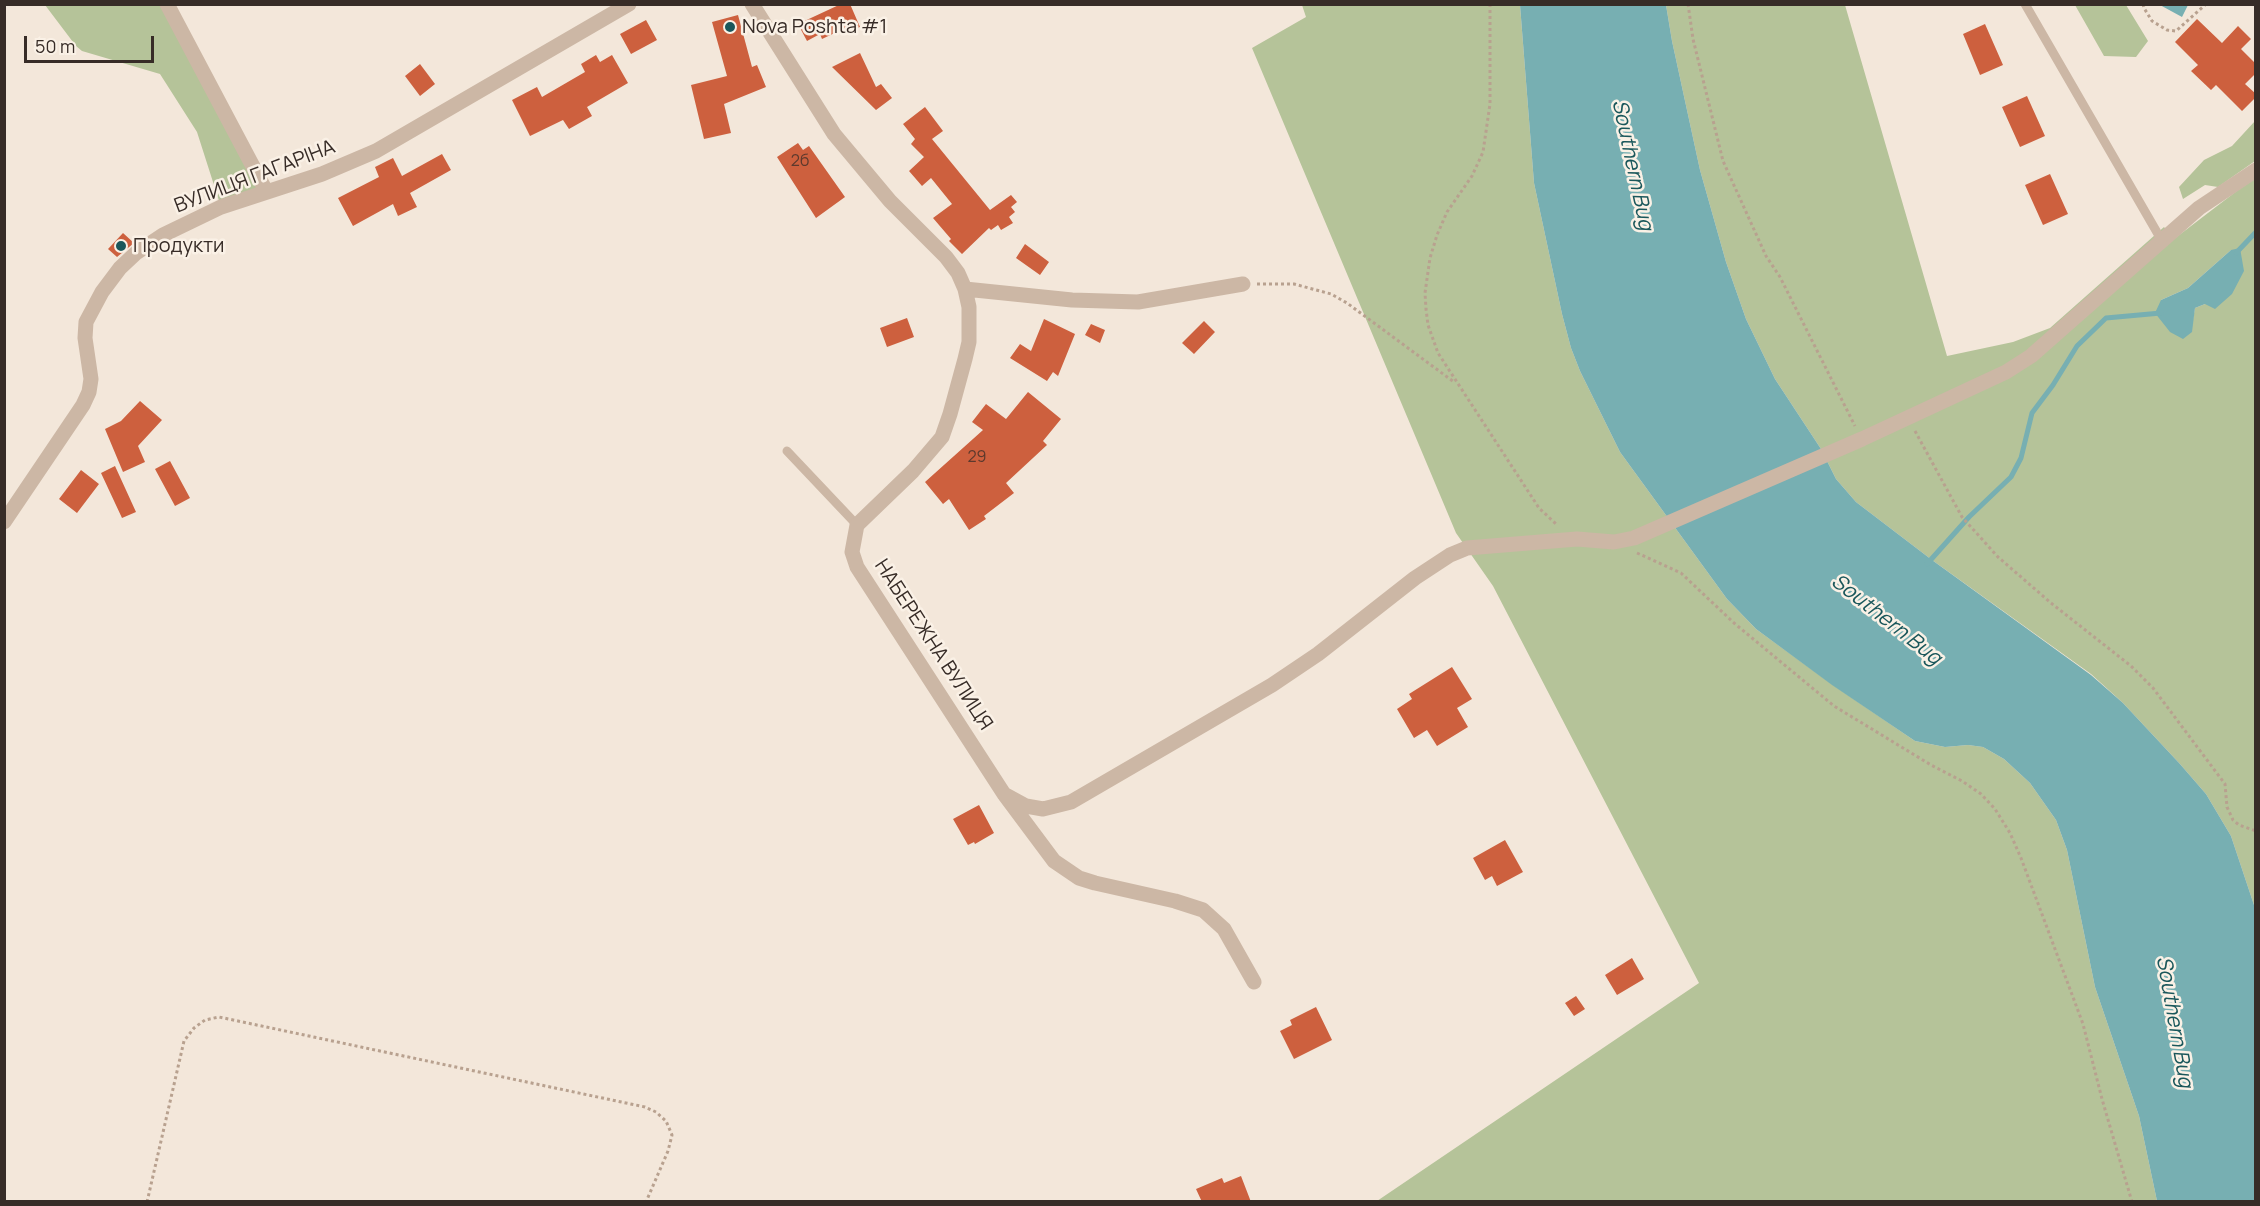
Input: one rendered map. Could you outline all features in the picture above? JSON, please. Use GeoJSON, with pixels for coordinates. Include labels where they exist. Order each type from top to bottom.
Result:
{"type":"FeatureCollection","features":[{"type":"Feature","properties":{"kind":"street"},"geometry":{"type":"LineString","coordinates":[[167,4],[266,191]]}},
{"type":"Feature","properties":{"kind":"street","name":"ВУЛИЦЯ ГАГАРІНА"},"geometry":{"type":"LineString","coordinates":[[4,522],[83,405],[89,392],[91,380],[85,338],[86,322],[102,292],[120,268],[148,244],[221,207],[322,174],[376,151],[629,4]]}},
{"type":"Feature","properties":{"kind":"street"},"geometry":{"type":"LineString","coordinates":[[738,4],[754,9],[834,134],[891,201],[946,257],[958,273],[965,289],[969,307],[969,342],[942,437],[913,471],[857,525]]}},
{"type":"Feature","properties":{"kind":"street"},"geometry":{"type":"LineString","coordinates":[[1004,794],[1026,806],[1043,809],[1071,802],[1272,685],[1318,654],[1415,578],[1449,555],[1467,549],[1577,539],[1614,542],[1634,538],[1989,381],[2024,361],[2199,208],[2255,173]]}},
{"type":"Feature","properties":{"kind":"street"},"geometry":{"type":"LineString","coordinates":[[965,289],[1072,300],[1138,302],[1243,284]]}},
{"type":"Feature","properties":{"kind":"street","name":"НАБЕРЕЖНА ВУЛИЦЯ"},"geometry":{"type":"LineString","coordinates":[[857,525],[852,552],[857,567],[1004,794],[1044,850],[1054,861],[1072,874],[1095,883],[1190,905],[1209,915],[1224,930],[1254,982]]}},
{"type":"Feature","properties":{"kind":"lane"},"geometry":{"type":"LineString","coordinates":[[2025,4],[2162,241]]}},
{"type":"Feature","properties":{"kind":"lane"},"geometry":{"type":"LineString","coordinates":[[787,450],[857,525]]}},
{"type":"Feature","properties":{"kind":"path"},"geometry":{"type":"LineString","coordinates":[[1490,4],[1490,104],[1483,152],[1472,176],[1447,212],[1437,235],[1430,258],[1425,293],[1428,326],[1438,353],[1539,508],[1577,539]]}},
{"type":"Feature","properties":{"kind":"path"},"geometry":{"type":"LineString","coordinates":[[1688,4],[1693,39],[1723,161],[1766,256],[1780,277],[1858,440]]}},
{"type":"Feature","properties":{"kind":"path"},"geometry":{"type":"LineString","coordinates":[[2144,4],[2152,21],[2167,30],[2176,31],[2206,4]]}},
{"type":"Feature","properties":{"kind":"path"},"geometry":{"type":"LineString","coordinates":[[1243,284],[1294,284],[1331,294],[1347,303],[1457,384]]}},
{"type":"Feature","properties":{"kind":"path"},"geometry":{"type":"LineString","coordinates":[[1907,417],[1962,517],[1998,557],[2051,603],[2131,666],[2153,688],[2225,784],[2227,807],[2233,820],[2239,825],[2256,831]]}},
{"type":"Feature","properties":{"kind":"path"},"geometry":{"type":"LineString","coordinates":[[1614,542],[1681,573],[1734,623],[1834,706],[1931,765],[1962,781],[1981,794],[1995,809],[2010,833],[2021,858],[2083,1024],[2132,1202]]}},
{"type":"Feature","properties":{"kind":"path"},"geometry":{"type":"LineString","coordinates":[[147,1202],[184,1041],[194,1028],[206,1020],[219,1017],[645,1107],[656,1112],[666,1121],[672,1135],[668,1151],[646,1202]]}},
{"type":"Feature","properties":{"kind":"green space"},"geometry":{"type":"Polygon","coordinates":[[[45,5],[167,5],[266,191],[221,207],[197,132],[160,74],[82,51],[45,5]]]}},
{"type":"Feature","properties":{"kind":"green space"},"geometry":{"type":"Polygon","coordinates":[[[1302,5],[1520,5],[1534,183],[1562,314],[1580,371],[1620,452],[1727,599],[1756,629],[1915,741],[1945,747],[1968,745],[1983,747],[2004,759],[2030,783],[2056,820],[2067,850],[2095,987],[2139,1116],[2157,1201],[1377,1201],[1699,983],[1493,586],[1456,533],[1252,48],[1306,17],[1302,5]]]}},
{"type":"Feature","properties":{"kind":"green space"},"geometry":{"type":"Polygon","coordinates":[[[1666,5],[1845,5],[1947,356],[2013,342],[2050,328],[2164,227],[2174,239],[2255,177],[2255,908],[2231,836],[2206,794],[2123,703],[2091,674],[1932,560],[1856,502],[1836,479],[1821,449],[1775,379],[1746,319],[1726,262],[1700,170],[1666,5]],[[2231,250],[2188,288],[2161,300],[2193,319],[2195,308],[2205,304],[2231,250]]]}},
{"type":"Feature","properties":{"kind":"green space"},"geometry":{"type":"Polygon","coordinates":[[[2075,5],[2126,5],[2148,41],[2136,57],[2104,56],[2075,5]]]}},
{"type":"Feature","properties":{"kind":"green space"},"geometry":{"type":"Polygon","coordinates":[[[2255,121],[2255,161],[2218,187],[2205,185],[2183,199],[2179,187],[2204,160],[2232,146],[2255,121]]]}},
{"type":"Feature","properties":{"kind":"water"},"geometry":{"type":"Polygon","coordinates":[[[2188,4],[2182,17],[2160,5],[2188,4]]]}},
{"type":"Feature","properties":{"kind":"water","name":"Southern Bug"},"geometry":{"type":"Polygon","coordinates":[[[1520,5],[1666,5],[1700,170],[1726,262],[1746,319],[1775,379],[1821,449],[1836,479],[1856,502],[2091,675],[2123,703],[2206,794],[2231,836],[2255,908],[2255,1201],[2157,1201],[2139,1116],[2095,987],[2067,850],[2056,820],[2030,783],[2004,759],[1983,747],[1968,745],[1945,747],[1915,741],[1832,685],[1756,629],[1727,599],[1620,452],[1580,371],[1562,314],[1534,183],[1520,5]]]}},
{"type":"Feature","properties":{"kind":"water"},"geometry":{"type":"Polygon","coordinates":[[[2240,248],[2244,271],[2232,294],[2215,309],[2205,304],[2195,308],[2192,332],[2183,339],[2170,332],[2155,313],[2161,300],[2188,288],[2231,250],[2240,248]]]}},
{"type":"Feature","properties":{"kind":"building"},"geometry":{"type":"Polygon","coordinates":[[[841,4],[850,4],[860,27],[846,32],[845,28],[822,39],[820,34],[807,41],[798,24],[841,4]]]}},
{"type":"Feature","properties":{"kind":"building"},"geometry":{"type":"Polygon","coordinates":[[[738,15],[752,67],[757,65],[766,87],[724,104],[731,133],[704,139],[691,85],[727,76],[712,22],[738,15]]]}},
{"type":"Feature","properties":{"kind":"building"},"geometry":{"type":"Polygon","coordinates":[[[2197,19],[2222,43],[2238,26],[2251,39],[2241,49],[2256,64],[2256,73],[2245,84],[2256,94],[2256,97],[2242,111],[2216,85],[2211,90],[2191,71],[2198,65],[2175,42],[2197,19]]]}},
{"type":"Feature","properties":{"kind":"building"},"geometry":{"type":"Polygon","coordinates":[[[646,20],[657,40],[631,54],[620,34],[646,20]]]}},
{"type":"Feature","properties":{"kind":"building"},"geometry":{"type":"Polygon","coordinates":[[[1985,24],[2003,65],[1980,75],[1963,34],[1985,24]]]}},
{"type":"Feature","properties":{"kind":"building"},"geometry":{"type":"Polygon","coordinates":[[[860,53],[876,87],[881,84],[892,98],[876,110],[832,67],[860,53]]]}},
{"type":"Feature","properties":{"kind":"building"},"geometry":{"type":"Polygon","coordinates":[[[596,55],[600,62],[612,55],[628,83],[587,107],[592,116],[569,129],[563,120],[530,136],[512,100],[537,87],[542,97],[585,72],[581,64],[596,55]]]}},
{"type":"Feature","properties":{"kind":"building"},"geometry":{"type":"Polygon","coordinates":[[[420,64],[435,84],[420,96],[405,76],[420,64]]]}},
{"type":"Feature","properties":{"kind":"building"},"geometry":{"type":"Polygon","coordinates":[[[2027,96],[2045,136],[2020,147],[2002,107],[2027,96]]]}},
{"type":"Feature","properties":{"kind":"building"},"geometry":{"type":"Polygon","coordinates":[[[925,107],[943,131],[932,139],[990,210],[1011,195],[1017,202],[1011,207],[1015,212],[1009,217],[1013,223],[1001,230],[998,225],[991,230],[989,228],[962,254],[949,241],[951,239],[933,218],[952,204],[931,178],[922,186],[909,171],[924,157],[911,144],[915,139],[903,124],[925,107]]]}},
{"type":"Feature","properties":{"kind":"building"},"geometry":{"type":"Polygon","coordinates":[[[798,143],[803,150],[809,146],[845,197],[816,218],[777,157],[798,143]]]}},
{"type":"Feature","properties":{"kind":"building"},"geometry":{"type":"Polygon","coordinates":[[[442,154],[451,170],[410,193],[417,207],[398,216],[393,204],[353,226],[338,198],[379,177],[375,167],[393,158],[402,176],[442,154]]]}},
{"type":"Feature","properties":{"kind":"building"},"geometry":{"type":"Polygon","coordinates":[[[2050,174],[2068,214],[2043,225],[2025,185],[2050,174]]]}},
{"type":"Feature","properties":{"kind":"building"},"geometry":{"type":"Polygon","coordinates":[[[123,233],[134,243],[117,257],[108,249],[123,233]]]}},
{"type":"Feature","properties":{"kind":"building"},"geometry":{"type":"Polygon","coordinates":[[[1025,244],[1049,262],[1040,275],[1016,258],[1025,244]]]}},
{"type":"Feature","properties":{"kind":"building"},"geometry":{"type":"Polygon","coordinates":[[[907,318],[914,337],[887,347],[880,328],[907,318]]]}},
{"type":"Feature","properties":{"kind":"building"},"geometry":{"type":"Polygon","coordinates":[[[1044,319],[1075,334],[1058,376],[1053,372],[1047,381],[1010,358],[1020,344],[1031,351],[1044,319]]]}},
{"type":"Feature","properties":{"kind":"building"},"geometry":{"type":"Polygon","coordinates":[[[1204,321],[1215,332],[1194,354],[1182,343],[1204,321]]]}},
{"type":"Feature","properties":{"kind":"building"},"geometry":{"type":"Polygon","coordinates":[[[1091,324],[1105,330],[1100,343],[1085,335],[1091,324]]]}},
{"type":"Feature","properties":{"kind":"building"},"geometry":{"type":"Polygon","coordinates":[[[1028,392],[1061,419],[1043,441],[1047,445],[1006,483],[1014,493],[984,516],[986,519],[969,530],[949,499],[943,504],[925,482],[983,430],[972,422],[986,404],[1006,419],[1028,392]]]}},
{"type":"Feature","properties":{"kind":"building"},"geometry":{"type":"Polygon","coordinates":[[[140,401],[162,420],[138,446],[145,462],[123,472],[105,429],[121,421],[140,401]]]}},
{"type":"Feature","properties":{"kind":"building"},"geometry":{"type":"Polygon","coordinates":[[[170,461],[190,498],[175,506],[155,469],[170,461]]]}},
{"type":"Feature","properties":{"kind":"building"},"geometry":{"type":"Polygon","coordinates":[[[115,466],[136,512],[122,518],[101,473],[115,466]]]}},
{"type":"Feature","properties":{"kind":"building"},"geometry":{"type":"Polygon","coordinates":[[[81,470],[99,484],[77,513],[59,499],[81,470]]]}},
{"type":"Feature","properties":{"kind":"building"},"geometry":{"type":"Polygon","coordinates":[[[1452,667],[1472,699],[1457,708],[1468,727],[1437,746],[1427,730],[1414,738],[1397,709],[1412,699],[1409,694],[1452,667]]]}},
{"type":"Feature","properties":{"kind":"building"},"geometry":{"type":"Polygon","coordinates":[[[979,805],[994,833],[975,844],[974,842],[968,845],[953,819],[979,805]]]}},
{"type":"Feature","properties":{"kind":"building"},"geometry":{"type":"Polygon","coordinates":[[[1505,840],[1523,872],[1497,886],[1492,876],[1485,880],[1473,858],[1505,840]]]}},
{"type":"Feature","properties":{"kind":"building"},"geometry":{"type":"Polygon","coordinates":[[[1632,958],[1644,979],[1617,995],[1605,975],[1632,958]]]}},
{"type":"Feature","properties":{"kind":"building"},"geometry":{"type":"Polygon","coordinates":[[[1576,996],[1585,1009],[1574,1016],[1565,1003],[1576,996]]]}},
{"type":"Feature","properties":{"kind":"building"},"geometry":{"type":"Polygon","coordinates":[[[1316,1007],[1332,1040],[1294,1059],[1280,1031],[1292,1025],[1290,1020],[1316,1007]]]}},
{"type":"Feature","properties":{"kind":"building"},"geometry":{"type":"Polygon","coordinates":[[[1241,1176],[1251,1202],[1202,1202],[1196,1189],[1222,1178],[1224,1183],[1241,1176]]]}},
{"type":"Feature","properties":{"kind":"waterway"},"geometry":{"type":"LineString","coordinates":[[2236,253],[2256,232]]}},
{"type":"Feature","properties":{"kind":"waterway"},"geometry":{"type":"LineString","coordinates":[[1927,564],[1969,517],[2011,477],[2021,458],[2032,413],[2053,385],[2077,346],[2106,318],[2161,313]]}},
{"type":"Feature","properties":{"kind":"place","name":"Nova Poshta #1"},"geometry":{"type":"Point","coordinates":[730,27]}},
{"type":"Feature","properties":{"kind":"place","name":"Продукти"},"geometry":{"type":"Point","coordinates":[121,246]}}]}
